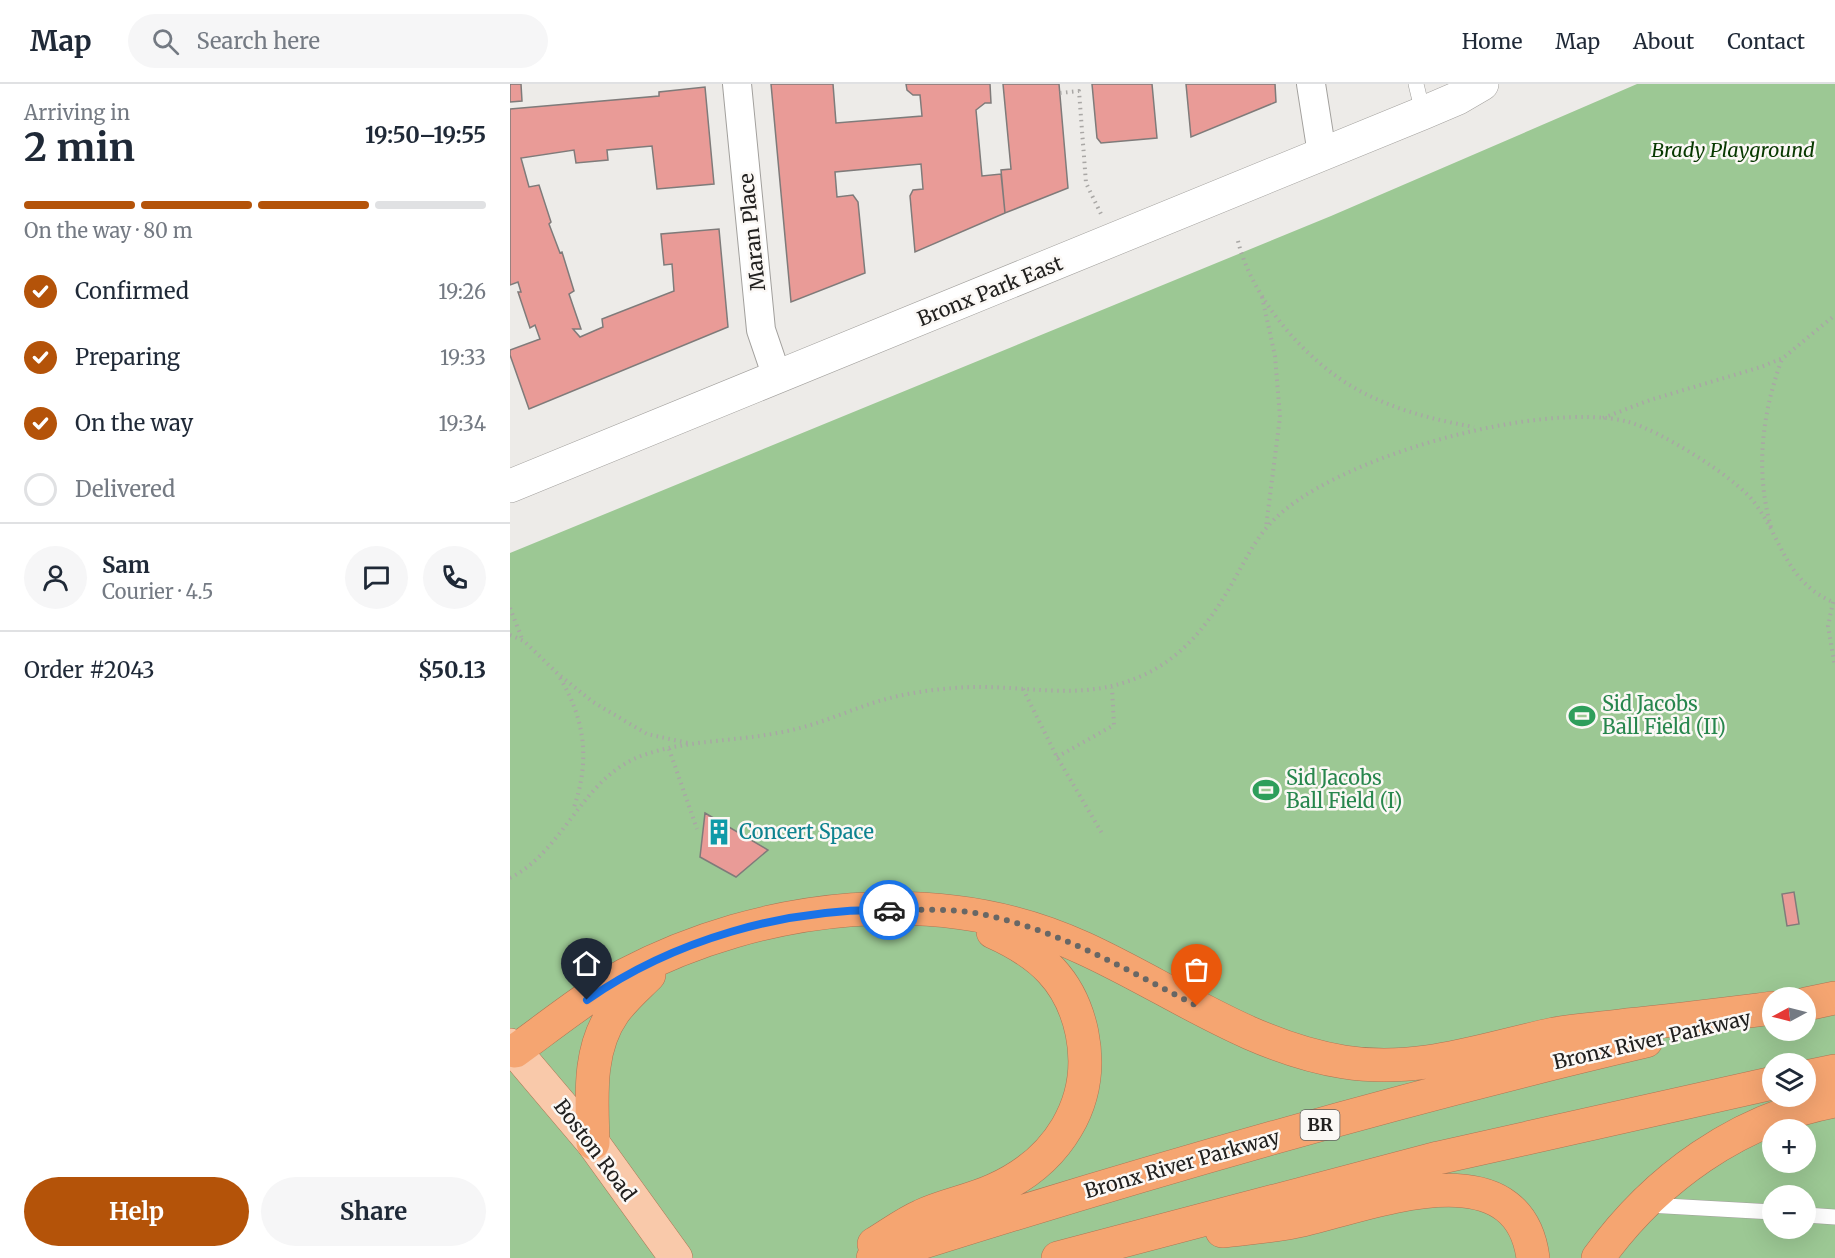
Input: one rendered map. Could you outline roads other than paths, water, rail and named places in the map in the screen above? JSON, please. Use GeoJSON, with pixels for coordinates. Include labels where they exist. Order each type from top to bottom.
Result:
{"type":"FeatureCollection","features":[{"type":"Feature","properties":{"kind":"highway"},"geometry":{"type":"LineString","coordinates":[[513,1048],[620,979],[669,957],[730,933],[775,921],[850,910],[979,913],[1026,926],[1079,946],[1278,1045],[1349,1063],[1424,1064],[1557,1034],[1762,1011]]}},
{"type":"Feature","properties":{"kind":"highway"},"geometry":{"type":"LineString","coordinates":[[852,1258],[920,1216],[996,1189],[1041,1160],[1065,1132],[1075,1114],[1085,1076],[1083,1040],[1075,1007],[1054,974],[1041,959],[991,931],[894,910]]}},
{"type":"Feature","properties":{"kind":"highway"},"geometry":{"type":"LineString","coordinates":[[593,1143],[592,1080],[594,1062],[604,1029],[622,1001],[669,957]]}},
{"type":"Feature","properties":{"kind":"highway","name":"Bronx River Parkway"},"geometry":{"type":"LineString","coordinates":[[873,1258],[1120,1182],[1329,1122],[1762,1013]]}},
{"type":"Feature","properties":{"kind":"highway"},"geometry":{"type":"LineString","coordinates":[[1816,1075],[1835,1071]]}},
{"type":"Feature","properties":{"kind":"highway"},"geometry":{"type":"LineString","coordinates":[[1058,1258],[1438,1158],[1762,1085]]}},
{"type":"Feature","properties":{"kind":"highway"},"geometry":{"type":"LineString","coordinates":[[1598,1258],[1642,1204],[1677,1173],[1741,1133],[1784,1114],[1835,1101]]}},
{"type":"Feature","properties":{"kind":"highway"},"geometry":{"type":"LineString","coordinates":[[1101,1246],[1292,1223],[1431,1189],[1447,1188],[1489,1196],[1506,1208],[1521,1224],[1533,1258]]}},
{"type":"Feature","properties":{"kind":"main road","name":"Bronx Park East"},"geometry":{"type":"LineString","coordinates":[[510,485],[1322,154],[1420,99],[1476,88]]}},
{"type":"Feature","properties":{"kind":"main road","name":"Boston Road"},"geometry":{"type":"LineString","coordinates":[[513,1048],[593,1143],[676,1258]]}},
{"type":"Feature","properties":{"kind":"street","name":"Maran Place"},"geometry":{"type":"LineString","coordinates":[[737,84],[761,330],[777,377]]}},
{"type":"Feature","properties":{"kind":"street"},"geometry":{"type":"LineString","coordinates":[[1311,84],[1322,154]]}},
{"type":"Feature","properties":{"kind":"lane"},"geometry":{"type":"LineString","coordinates":[[1642,1204],[1762,1211]]}},
{"type":"Feature","properties":{"kind":"lane"},"geometry":{"type":"LineString","coordinates":[[1816,1216],[1835,1217]]}},
{"type":"Feature","properties":{"kind":"place","name":"Sid Jacobs Ball Field (II)"},"geometry":{"type":"Point","coordinates":[1582,716]}},
{"type":"Feature","properties":{"kind":"place","name":"Sid Jacobs Ball Field (I)"},"geometry":{"type":"Point","coordinates":[1266,790]}},
{"type":"Feature","properties":{"kind":"place","name":"Concert Space"},"geometry":{"type":"Point","coordinates":[719,832]}},
{"type":"Feature","properties":{"kind":"park label","name":"Brady Playground"},"geometry":{"type":"Point","coordinates":[1733,150]}}]}
